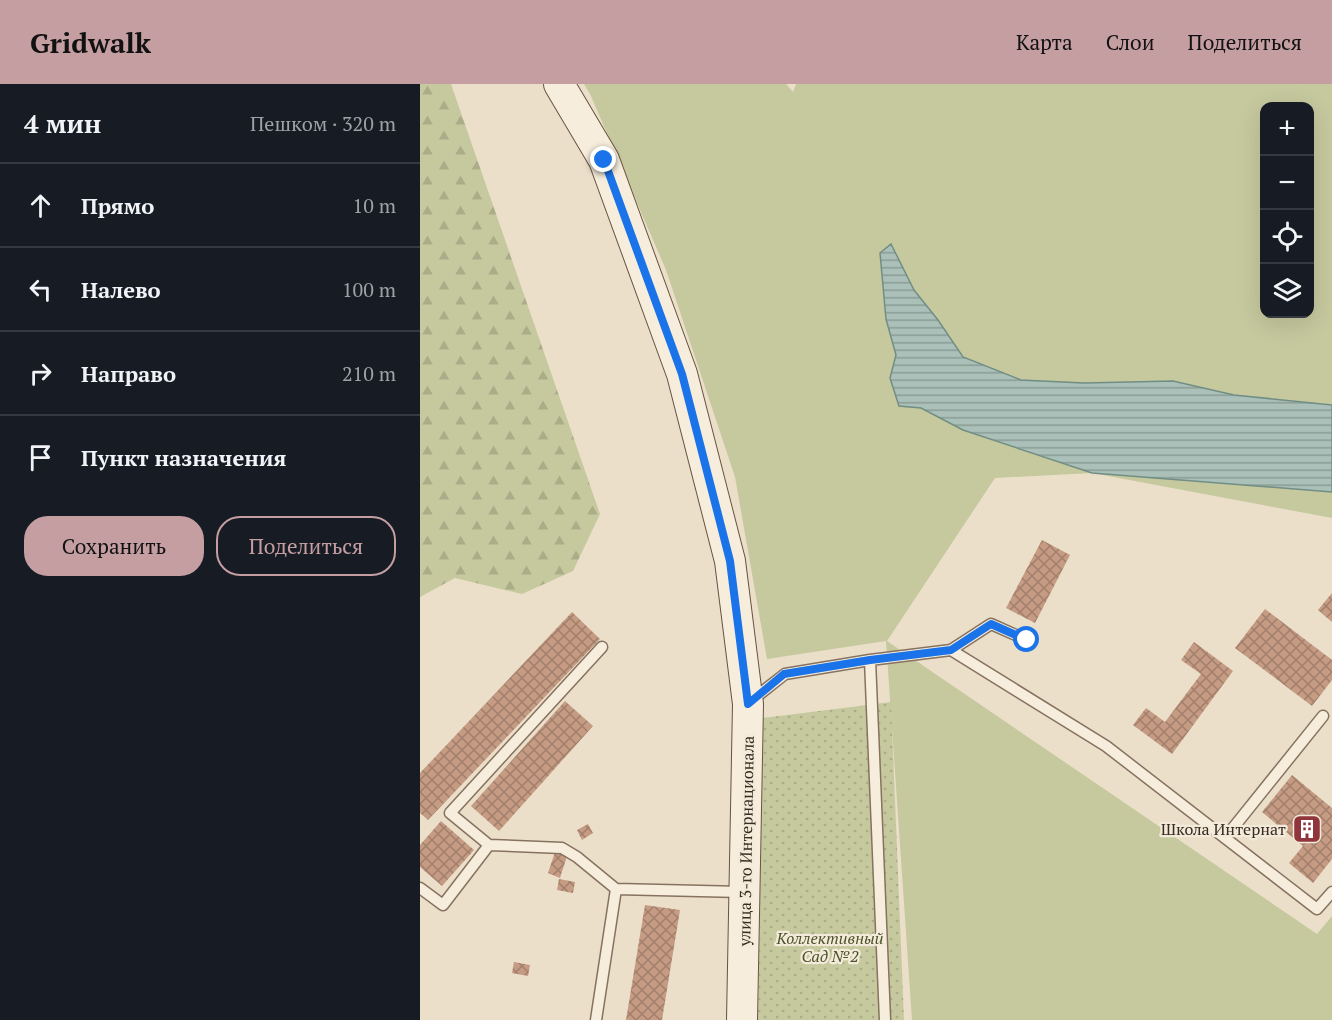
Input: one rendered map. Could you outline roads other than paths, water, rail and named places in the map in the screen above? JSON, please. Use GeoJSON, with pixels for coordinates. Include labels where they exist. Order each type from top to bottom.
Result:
{"type":"FeatureCollection","features":[{"type":"Feature","properties":{"kind":"main road","name":"улица 3-го Интернационала"},"geometry":{"type":"LineString","coordinates":[[559,84],[604,160],[682,374],[730,561],[748,704],[742,1020]]}},
{"type":"Feature","properties":{"kind":"lane"},"geometry":{"type":"LineString","coordinates":[[748,704],[784,674],[951,650],[991,624],[1027,640]]}},
{"type":"Feature","properties":{"kind":"lane"},"geometry":{"type":"LineString","coordinates":[[602,647],[450,813],[489,845],[562,848],[577,857],[616,889],[745,892]]}},
{"type":"Feature","properties":{"kind":"lane"},"geometry":{"type":"LineString","coordinates":[[951,650],[1106,746],[1317,909],[1332,892]]}},
{"type":"Feature","properties":{"kind":"lane"},"geometry":{"type":"LineString","coordinates":[[870,660],[885,1020]]}},
{"type":"Feature","properties":{"kind":"lane"},"geometry":{"type":"LineString","coordinates":[[1225,838],[1323,716]]}},
{"type":"Feature","properties":{"kind":"lane"},"geometry":{"type":"LineString","coordinates":[[420,888],[442,905],[489,845]]}},
{"type":"Feature","properties":{"kind":"lane"},"geometry":{"type":"LineString","coordinates":[[596,1020],[616,889]]}},
{"type":"Feature","properties":{"kind":"water"},"geometry":{"type":"Polygon","coordinates":[[[891,244],[914,290],[963,357],[1021,380],[1084,383],[1173,381],[1234,395],[1332,405],[1332,492],[1092,473],[963,430],[921,408],[899,406],[890,378],[896,355],[886,319],[880,253],[891,244]]]}},
{"type":"Feature","properties":{"kind":"place","name":"Школа Интернат"},"geometry":{"type":"Point","coordinates":[1307,829]}},
{"type":"Feature","properties":{"kind":"park label","name":"Коллективный Сад №2"},"geometry":{"type":"Point","coordinates":[830,947]}}]}
